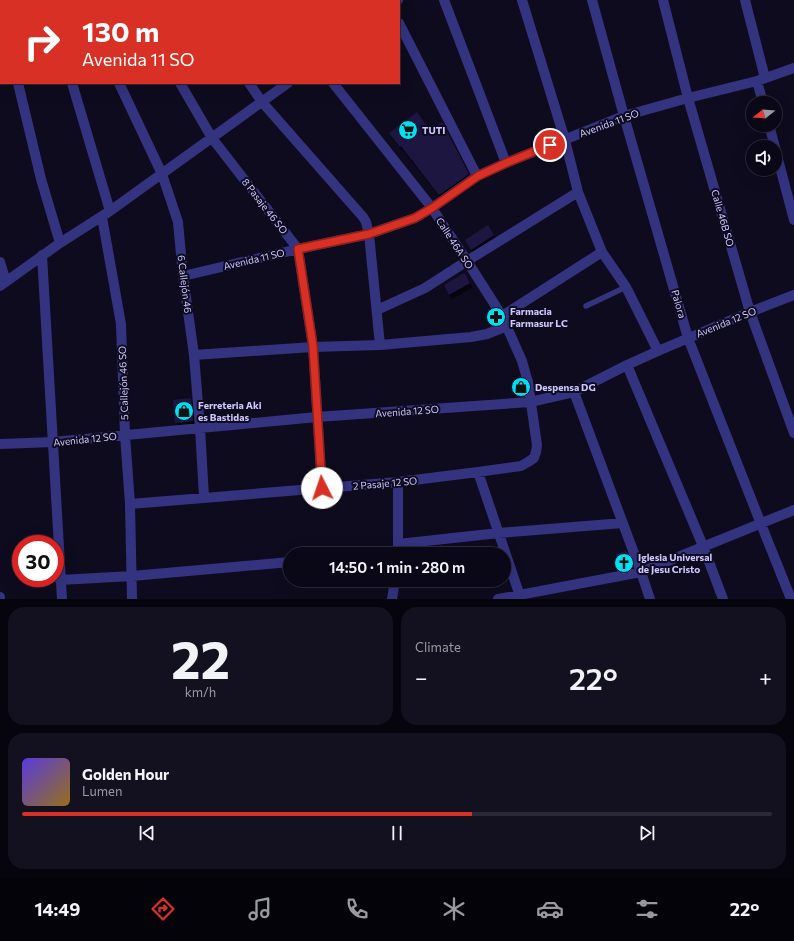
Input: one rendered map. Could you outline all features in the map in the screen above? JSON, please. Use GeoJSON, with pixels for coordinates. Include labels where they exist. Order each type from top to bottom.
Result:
{"type":"FeatureCollection","features":[{"type":"Feature","properties":{"kind":"street"},"geometry":{"type":"LineString","coordinates":[[444,0],[506,163]]}},
{"type":"Feature","properties":{"kind":"street"},"geometry":{"type":"LineString","coordinates":[[522,0],[565,140],[578,192],[602,252],[626,287],[658,351]]}},
{"type":"Feature","properties":{"kind":"street","name":"Palora"},"geometry":{"type":"LineString","coordinates":[[592,0],[688,338],[791,599]]}},
{"type":"Feature","properties":{"kind":"street","name":"Calle 46B SO"},"geometry":{"type":"LineString","coordinates":[[663,0],[688,98],[750,312],[794,433]]}},
{"type":"Feature","properties":{"kind":"street"},"geometry":{"type":"LineString","coordinates":[[745,0],[761,79],[762,96]]}},
{"type":"Feature","properties":{"kind":"street"},"geometry":{"type":"LineString","coordinates":[[400,25],[478,176]]}},
{"type":"Feature","properties":{"kind":"street","name":"Avenida 11 SO"},"geometry":{"type":"LineString","coordinates":[[183,276],[369,234],[415,218],[478,176],[506,163],[624,116],[761,79],[794,68]]}},
{"type":"Feature","properties":{"kind":"street"},"geometry":{"type":"LineString","coordinates":[[18,84],[41,178],[60,243]]}},
{"type":"Feature","properties":{"kind":"street","name":"5 Callejón 46 SO"},"geometry":{"type":"LineString","coordinates":[[72,84],[106,214],[121,324],[125,435],[130,504],[132,599]]}},
{"type":"Feature","properties":{"kind":"street","name":"6 Callejón 46"},"geometry":{"type":"LineString","coordinates":[[119,84],[162,174],[178,222],[183,276],[194,355],[204,497]]}},
{"type":"Feature","properties":{"kind":"street","name":"8 Pasaje 46 SO"},"geometry":{"type":"LineString","coordinates":[[181,84],[212,138],[298,249],[313,346],[322,488]]}},
{"type":"Feature","properties":{"kind":"street"},"geometry":{"type":"LineString","coordinates":[[250,84],[262,102],[366,222],[369,234],[380,345]]}},
{"type":"Feature","properties":{"kind":"street"},"geometry":{"type":"LineString","coordinates":[[0,262],[3,284],[42,255],[106,214],[287,84]]}},
{"type":"Feature","properties":{"kind":"street","name":"Calle 46A SO"},"geometry":{"type":"LineString","coordinates":[[334,84],[432,208],[502,316],[522,361],[528,382],[530,402]]}},
{"type":"Feature","properties":{"kind":"street"},"geometry":{"type":"LineString","coordinates":[[782,175],[794,220]]}},
{"type":"Feature","properties":{"kind":"street"},"geometry":{"type":"LineString","coordinates":[[377,310],[425,288],[578,192]]}},
{"type":"Feature","properties":{"kind":"street"},"geometry":{"type":"LineString","coordinates":[[502,316],[602,252]]}},
{"type":"Feature","properties":{"kind":"street"},"geometry":{"type":"LineString","coordinates":[[42,255],[58,535]]}},
{"type":"Feature","properties":{"kind":"street","name":"Avenida 12 SO"},"geometry":{"type":"LineString","coordinates":[[0,444],[53,442],[317,417],[530,402],[574,392],[658,351],[750,312],[794,296]]}},
{"type":"Feature","properties":{"kind":"street"},"geometry":{"type":"LineString","coordinates":[[194,355],[313,346],[380,345],[471,337],[487,334],[506,326]]}},
{"type":"Feature","properties":{"kind":"street"},"geometry":{"type":"LineString","coordinates":[[627,365],[703,546],[723,599]]}},
{"type":"Feature","properties":{"kind":"street"},"geometry":{"type":"LineString","coordinates":[[574,392],[650,599]]}},
{"type":"Feature","properties":{"kind":"street","name":"2 Pasaje 12 SO"},"geometry":{"type":"LineString","coordinates":[[130,504],[398,482],[521,466],[534,458],[537,445],[530,402]]}},
{"type":"Feature","properties":{"kind":"street"},"geometry":{"type":"LineString","coordinates":[[478,472],[521,597]]}},
{"type":"Feature","properties":{"kind":"street"},"geometry":{"type":"LineString","coordinates":[[398,482],[398,547]]}},
{"type":"Feature","properties":{"kind":"street"},"geometry":{"type":"LineString","coordinates":[[498,599],[521,597],[641,572],[794,510]]}},
{"type":"Feature","properties":{"kind":"street"},"geometry":{"type":"LineString","coordinates":[[417,547],[499,534],[623,523]]}},
{"type":"Feature","properties":{"kind":"street"},"geometry":{"type":"LineString","coordinates":[[64,580],[132,576],[283,563]]}},
{"type":"Feature","properties":{"kind":"street"},"geometry":{"type":"LineString","coordinates":[[61,587],[62,599]]}},
{"type":"Feature","properties":{"kind":"street"},"geometry":{"type":"LineString","coordinates":[[392,599],[393,587]]}},
{"type":"Feature","properties":{"kind":"lane"},"geometry":{"type":"LineString","coordinates":[[586,306],[626,287]]}},
{"type":"Feature","properties":{"kind":"building"},"geometry":{"type":"Polygon","coordinates":[[[417,112],[430,130],[442,122],[469,174],[439,195],[389,133],[417,112]]]}},
{"type":"Feature","properties":{"kind":"building"},"geometry":{"type":"Polygon","coordinates":[[[488,225],[494,235],[471,250],[465,240],[488,225]]]}},
{"type":"Feature","properties":{"kind":"building"},"geometry":{"type":"Polygon","coordinates":[[[465,273],[470,283],[449,295],[444,285],[465,273]]]}},
{"type":"Feature","properties":{"kind":"building","name":"Ferreteria Aki es Bastidas"},"geometry":{"type":"Polygon","coordinates":[[[191,398],[193,421],[175,423],[173,400],[191,398]]]}},
{"type":"Feature","properties":{"kind":"building","name":"Iglesia Universal de Jesu Cristo"},"geometry":{"type":"Polygon","coordinates":[[[626,551],[631,567],[620,569],[616,554],[626,551]]]}},
{"type":"Feature","properties":{"kind":"place","name":"TUTI"},"geometry":{"type":"Point","coordinates":[408,130]}},
{"type":"Feature","properties":{"kind":"place","name":"Farmacia Farmasur LC"},"geometry":{"type":"Point","coordinates":[496,317]}},
{"type":"Feature","properties":{"kind":"place","name":"Despensa DG"},"geometry":{"type":"Point","coordinates":[521,387]}},
{"type":"Feature","properties":{"kind":"place","name":"Ferreteria Aki es Bastidas"},"geometry":{"type":"Point","coordinates":[184,411]}},
{"type":"Feature","properties":{"kind":"place","name":"Iglesia Universal de Jesu Cristo"},"geometry":{"type":"Point","coordinates":[624,563]}},
{"type":"Feature","properties":{"kind":"route"},"geometry":{"type":"LineString","coordinates":[[322,488],[313,346],[298,249],[369,234],[415,218],[478,176],[550,145]]}}]}
